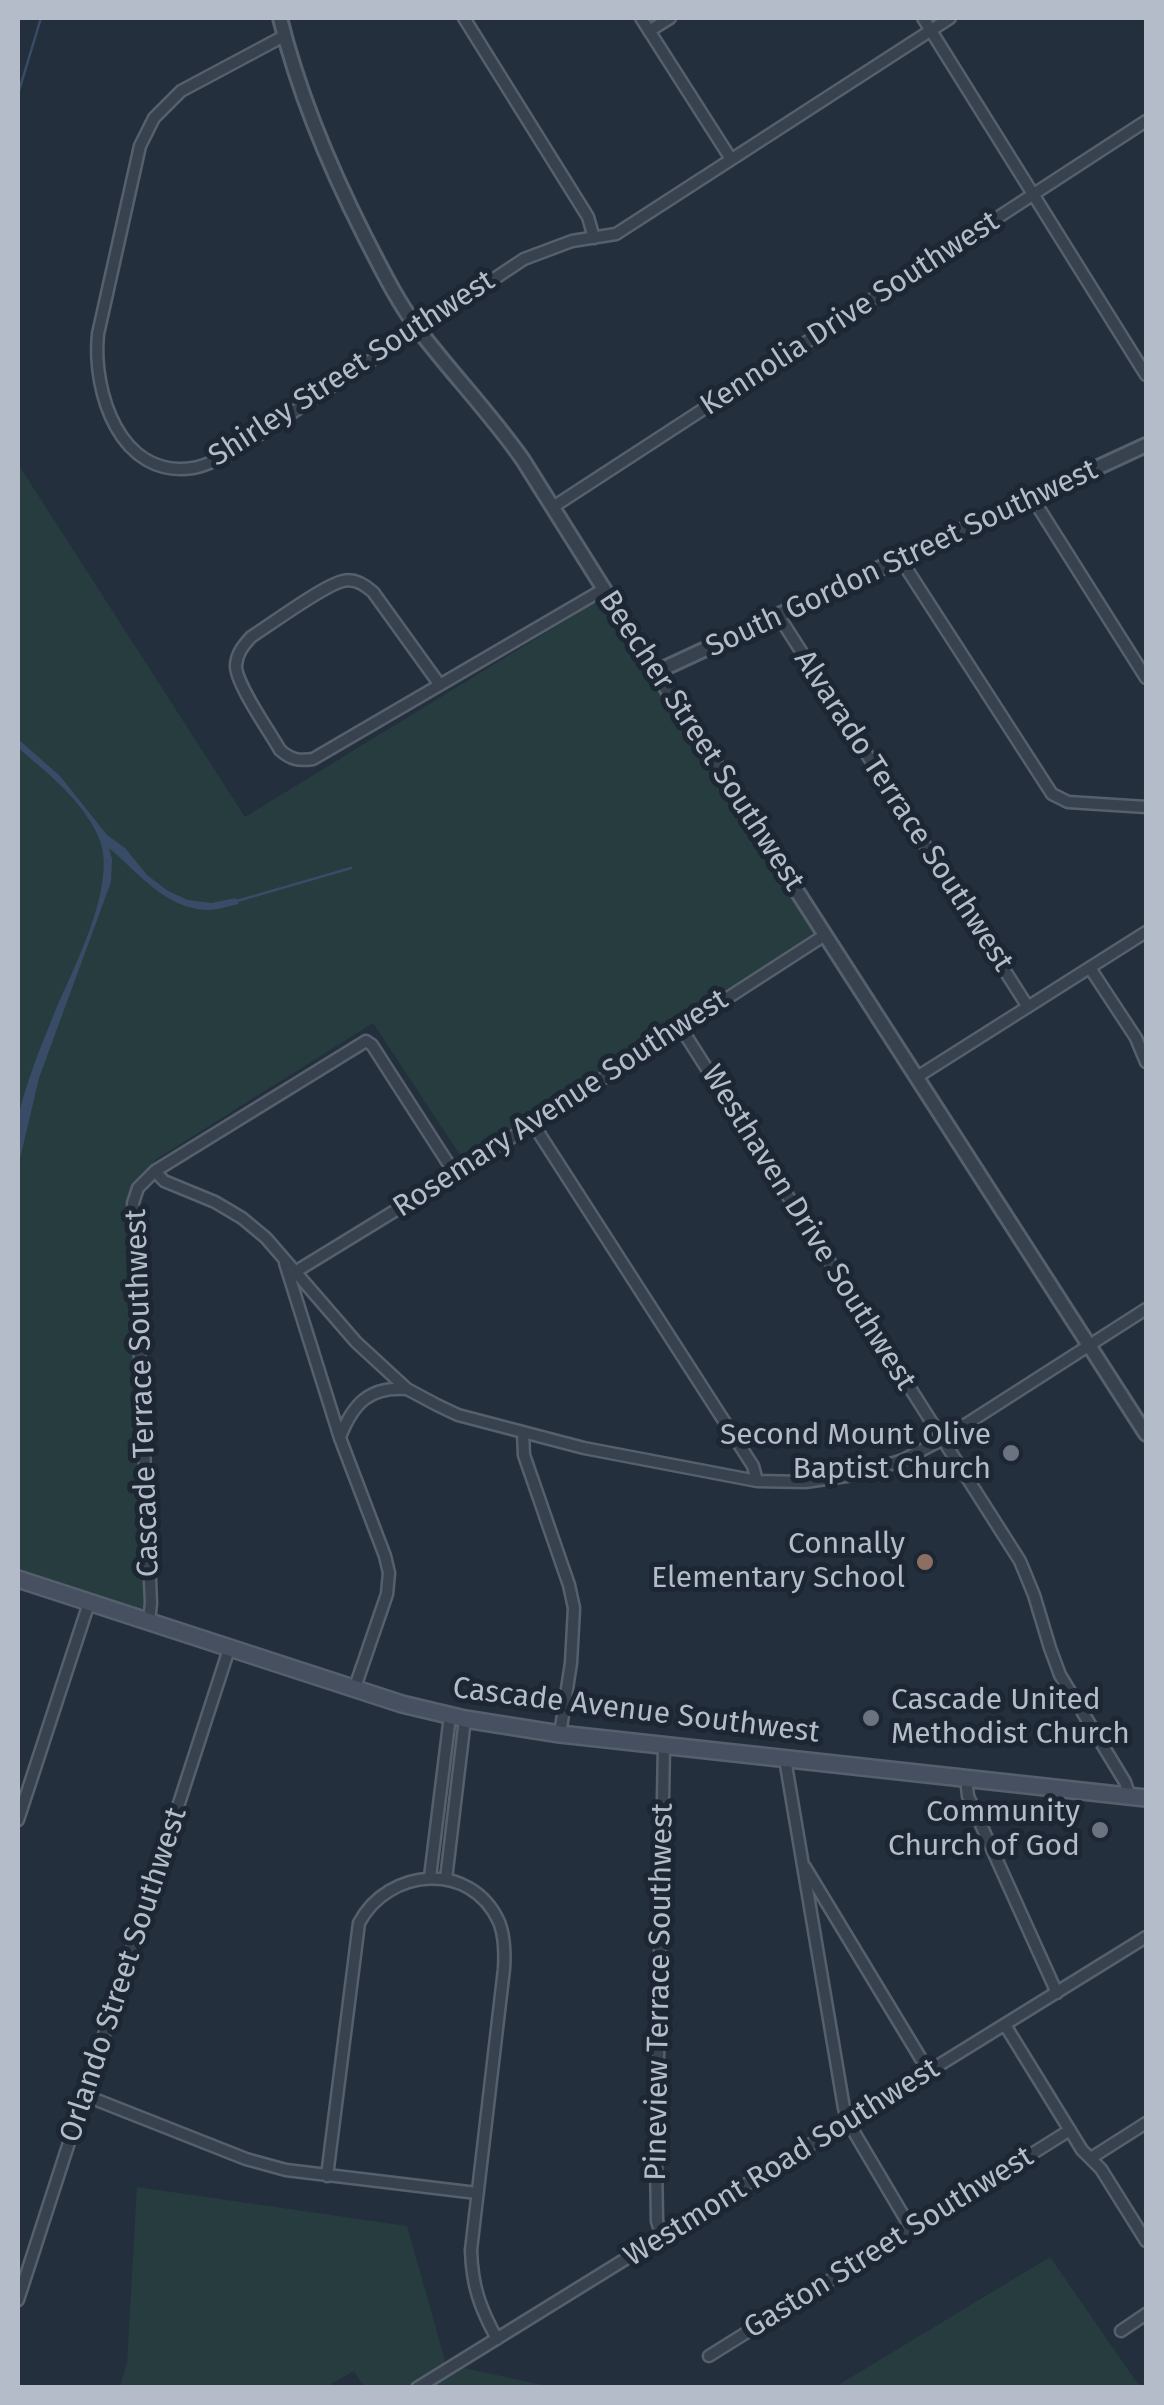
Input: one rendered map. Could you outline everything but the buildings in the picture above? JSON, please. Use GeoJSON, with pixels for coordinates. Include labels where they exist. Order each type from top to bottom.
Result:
{"type":"FeatureCollection","features":[{"type":"Feature","properties":{"kind":"main road","name":"Cascade Avenue Southwest"},"geometry":{"type":"LineString","coordinates":[[18,1579],[354,1690],[457,1718],[560,1734],[1138,1798]]}},
{"type":"Feature","properties":{"kind":"street","name":"Beecher Street Southwest"},"geometry":{"type":"LineString","coordinates":[[280,18],[306,108],[335,177],[382,269],[419,330],[503,432],[553,507],[1146,1434]]}},
{"type":"Feature","properties":{"kind":"street"},"geometry":{"type":"LineString","coordinates":[[464,18],[588,217],[594,238]]}},
{"type":"Feature","properties":{"kind":"street"},"geometry":{"type":"LineString","coordinates":[[641,18],[731,159]]}},
{"type":"Feature","properties":{"kind":"street"},"geometry":{"type":"LineString","coordinates":[[649,31],[670,18]]}},
{"type":"Feature","properties":{"kind":"street"},"geometry":{"type":"LineString","coordinates":[[923,18],[1146,375]]}},
{"type":"Feature","properties":{"kind":"street","name":"Shirley Street Southwest"},"geometry":{"type":"LineString","coordinates":[[284,36],[181,91],[154,118],[140,146],[98,334],[98,378],[108,414],[126,442],[146,460],[173,469],[201,467],[230,454],[524,259],[572,241],[616,234],[950,18]]}},
{"type":"Feature","properties":{"kind":"street","name":"Kennolia Drive Southwest"},"geometry":{"type":"LineString","coordinates":[[553,507],[1146,121]]}},
{"type":"Feature","properties":{"kind":"street","name":"South Gordon Street Southwest"},"geometry":{"type":"LineString","coordinates":[[656,672],[1146,445]]}},
{"type":"Feature","properties":{"kind":"street"},"geometry":{"type":"LineString","coordinates":[[1033,499],[1146,678]]}},
{"type":"Feature","properties":{"kind":"street"},"geometry":{"type":"LineString","coordinates":[[901,560],[1052,794],[1068,802],[1146,807]]}},
{"type":"Feature","properties":{"kind":"street"},"geometry":{"type":"LineString","coordinates":[[440,685],[373,592],[352,580],[333,584],[251,637],[236,662],[240,682],[280,750],[288,758],[300,761],[313,758],[440,685],[604,589]]}},
{"type":"Feature","properties":{"kind":"street","name":"Alvarado Terrace Southwest"},"geometry":{"type":"LineString","coordinates":[[778,616],[1028,1007]]}},
{"type":"Feature","properties":{"kind":"street"},"geometry":{"type":"LineString","coordinates":[[917,1077],[1146,932]]}},
{"type":"Feature","properties":{"kind":"street","name":"Rosemary Avenue Southwest"},"geometry":{"type":"LineString","coordinates":[[296,1272],[456,1174],[826,935]]}},
{"type":"Feature","properties":{"kind":"street"},"geometry":{"type":"LineString","coordinates":[[1090,968],[1136,1038],[1146,1062]]}},
{"type":"Feature","properties":{"kind":"street","name":"Westhaven Drive Southwest"},"geometry":{"type":"LineString","coordinates":[[681,1028],[1020,1561],[1060,1674],[1138,1798]]}},
{"type":"Feature","properties":{"kind":"street"},"geometry":{"type":"LineString","coordinates":[[456,1174],[366,1041],[155,1171],[164,1181],[216,1202],[266,1238],[356,1342],[407,1389],[458,1415],[524,1434],[757,1482],[804,1482],[860,1474],[903,1460],[943,1439],[1146,1309]]}},
{"type":"Feature","properties":{"kind":"street"},"geometry":{"type":"LineString","coordinates":[[532,1124],[753,1466],[757,1482]]}},
{"type":"Feature","properties":{"kind":"street","name":"Cascade Terrace Southwest"},"geometry":{"type":"LineString","coordinates":[[148,1622],[151,1603],[133,1203],[138,1188],[155,1171]]}},
{"type":"Feature","properties":{"kind":"street"},"geometry":{"type":"LineString","coordinates":[[284,1258],[340,1438],[389,1573],[386,1594],[354,1690]]}},
{"type":"Feature","properties":{"kind":"street"},"geometry":{"type":"LineString","coordinates":[[340,1438],[349,1414],[364,1398],[383,1390],[407,1389]]}},
{"type":"Feature","properties":{"kind":"street"},"geometry":{"type":"LineString","coordinates":[[524,1434],[524,1454],[574,1608],[572,1663],[560,1734]]}},
{"type":"Feature","properties":{"kind":"street"},"geometry":{"type":"LineString","coordinates":[[18,1820],[89,1603]]}},
{"type":"Feature","properties":{"kind":"street","name":"Orlando Street Southwest"},"geometry":{"type":"LineString","coordinates":[[18,2300],[229,1649]]}},
{"type":"Feature","properties":{"kind":"street"},"geometry":{"type":"LineString","coordinates":[[430,1878],[457,1718]]}},
{"type":"Feature","properties":{"kind":"street"},"geometry":{"type":"LineString","coordinates":[[446,1879],[457,1718]]}},
{"type":"Feature","properties":{"kind":"street","name":"Pineview Terrace Southwest"},"geometry":{"type":"LineString","coordinates":[[662,2237],[657,2221],[656,2162],[664,1746]]}},
{"type":"Feature","properties":{"kind":"street"},"geometry":{"type":"LineString","coordinates":[[785,1759],[848,2122],[912,2230]]}},
{"type":"Feature","properties":{"kind":"street"},"geometry":{"type":"LineString","coordinates":[[966,1778],[968,1796],[1057,1993]]}},
{"type":"Feature","properties":{"kind":"street"},"geometry":{"type":"LineString","coordinates":[[802,1862],[930,2072]]}},
{"type":"Feature","properties":{"kind":"street"},"geometry":{"type":"LineString","coordinates":[[327,2176],[359,1923],[378,1897],[404,1882],[446,1879],[469,1888],[499,1922],[505,1944],[471,2250],[480,2308],[497,2339]]}},
{"type":"Feature","properties":{"kind":"street","name":"Westmont Road Southwest"},"geometry":{"type":"LineString","coordinates":[[417,2388],[1146,1938]]}},
{"type":"Feature","properties":{"kind":"street"},"geometry":{"type":"LineString","coordinates":[[1005,2025],[1146,2242]]}},
{"type":"Feature","properties":{"kind":"street"},"geometry":{"type":"LineString","coordinates":[[84,2095],[246,2159],[286,2170],[478,2193]]}},
{"type":"Feature","properties":{"kind":"street"},"geometry":{"type":"LineString","coordinates":[[1091,2158],[1146,2122]]}},
{"type":"Feature","properties":{"kind":"street","name":"Gaston Street Southwest"},"geometry":{"type":"LineString","coordinates":[[708,2356],[1070,2130]]}},
{"type":"Feature","properties":{"kind":"street"},"geometry":{"type":"LineString","coordinates":[[1121,2330],[1146,2314]]}},
{"type":"Feature","properties":{"kind":"green space"},"geometry":{"type":"Polygon","coordinates":[[[18,464],[245,817],[599,600],[821,935],[464,1161],[373,1023],[155,1160],[132,1207],[154,1625],[18,1580],[18,464]]]}},
{"type":"Feature","properties":{"kind":"green space"},"geometry":{"type":"Polygon","coordinates":[[[137,2187],[407,2226],[446,2364],[551,2387],[364,2387],[354,2371],[326,2387],[119,2388],[127,2364],[137,2187]]]}},
{"type":"Feature","properties":{"kind":"green space"},"geometry":{"type":"Polygon","coordinates":[[[1050,2257],[1140,2387],[835,2387],[1050,2257]]]}},
{"type":"Feature","properties":{"kind":"water"},"geometry":{"type":"Polygon","coordinates":[[[18,739],[60,776],[107,835],[168,891],[188,900],[211,903],[236,898],[239,904],[208,910],[178,903],[153,888],[109,848],[111,882],[39,1078],[19,1163],[18,1213],[19,1113],[42,1042],[90,930],[103,880],[103,858],[99,838],[84,812],[64,788],[18,748],[18,739]]]}},
{"type":"Feature","properties":{"kind":"waterway"},"geometry":{"type":"LineString","coordinates":[[18,94],[41,18]]}},
{"type":"Feature","properties":{"kind":"waterway"},"geometry":{"type":"LineString","coordinates":[[237,901],[351,868]]}},
{"type":"Feature","properties":{"kind":"place","name":"Second Mount Olive Baptist Church"},"geometry":{"type":"Point","coordinates":[1011,1453]}},
{"type":"Feature","properties":{"kind":"place","name":"Connally Elementary School"},"geometry":{"type":"Point","coordinates":[925,1562]}},
{"type":"Feature","properties":{"kind":"place","name":"Cascade United Methodist Church"},"geometry":{"type":"Point","coordinates":[871,1718]}},
{"type":"Feature","properties":{"kind":"place","name":"Community Church of God"},"geometry":{"type":"Point","coordinates":[1100,1830]}}]}
